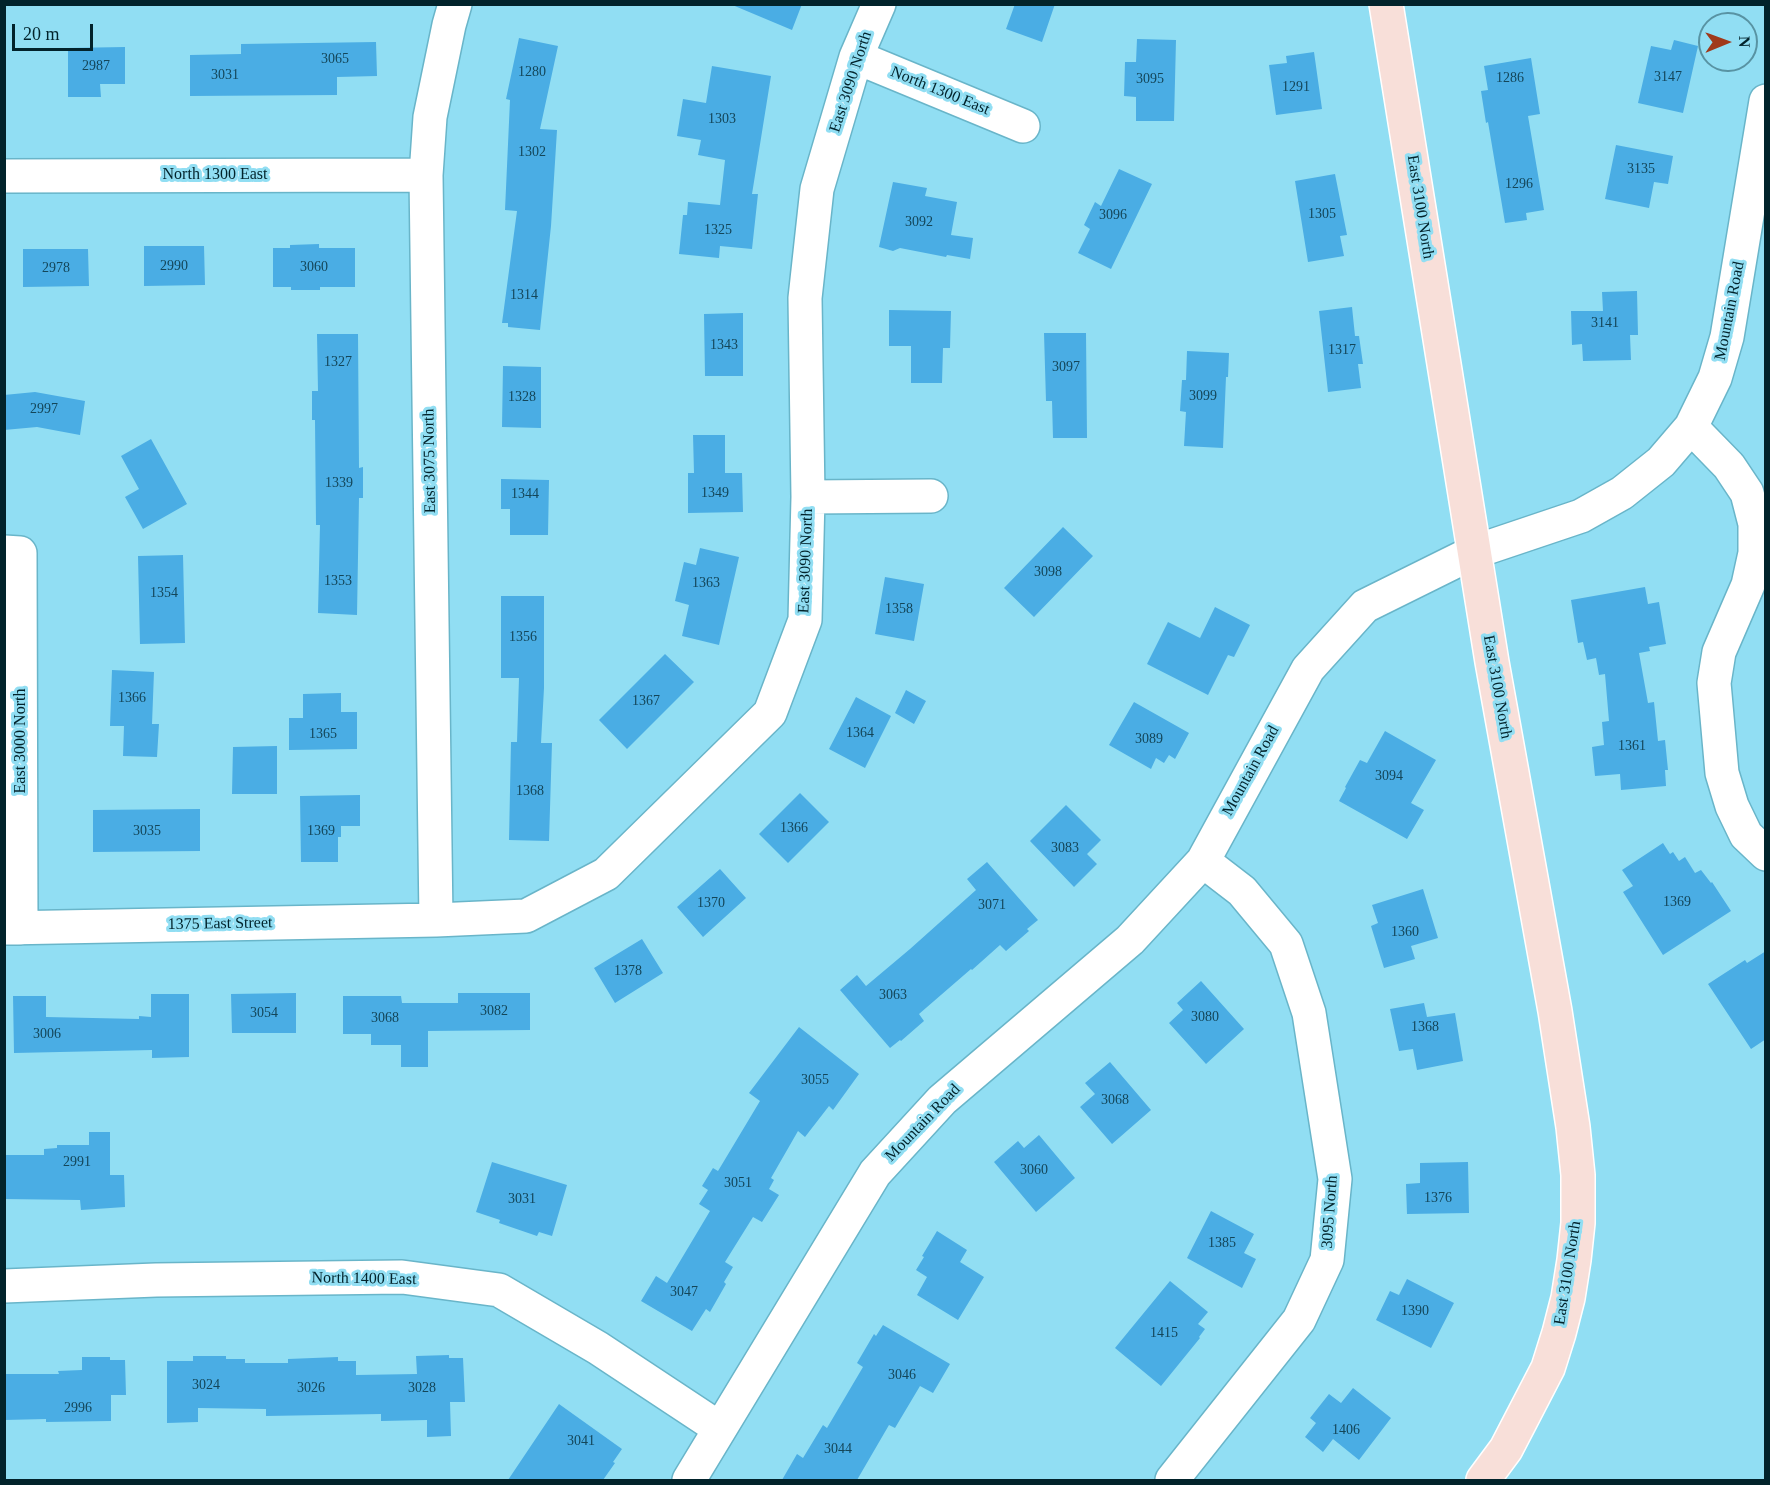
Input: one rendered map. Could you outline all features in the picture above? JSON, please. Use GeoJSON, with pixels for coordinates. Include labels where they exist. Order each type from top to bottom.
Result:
{"type":"FeatureCollection","features":[{"type":"Feature","properties":{"kind":"main road","name":"East 3100 North"},"geometry":{"type":"LineString","coordinates":[[1386,4],[1474,552],[1557,1023],[1578,1175],[1578,1223],[1574,1260],[1568,1298],[1548,1368],[1506,1449],[1483,1480]]}},
{"type":"Feature","properties":{"kind":"street","name":"East 3075 North"},"geometry":{"type":"LineString","coordinates":[[436,920],[426,175],[430,117],[449,24],[456,4]]}},
{"type":"Feature","properties":{"kind":"street","name":"East 3090 North"},"geometry":{"type":"LineString","coordinates":[[436,920],[526,916],[606,874],[770,712],[806,620],[808,497],[805,298],[817,189],[856,57],[879,4]]}},
{"type":"Feature","properties":{"kind":"street","name":"North 1300 East"},"geometry":{"type":"LineString","coordinates":[[856,57],[1023,126]]}},
{"type":"Feature","properties":{"kind":"street","name":"Mountain Road"},"geometry":{"type":"LineString","coordinates":[[689,1480],[875,1173],[942,1100],[1130,940],[1203,861],[1308,669],[1365,606],[1474,552],[1581,516],[1622,493],[1661,462],[1691,427],[1715,378],[1727,337],[1766,101]]}},
{"type":"Feature","properties":{"kind":"street","name":"North 1300 East"},"geometry":{"type":"LineString","coordinates":[[4,176],[426,175]]}},
{"type":"Feature","properties":{"kind":"street"},"geometry":{"type":"LineString","coordinates":[[1691,427],[1729,466],[1747,493],[1755,524],[1755,553],[1748,585],[1719,652],[1714,683],[1722,773],[1732,806],[1756,844]]}},
{"type":"Feature","properties":{"kind":"street"},"geometry":{"type":"LineString","coordinates":[[808,497],[931,496]]}},
{"type":"Feature","properties":{"kind":"street","name":"East 3000 North"},"geometry":{"type":"LineString","coordinates":[[12,552],[13,928]]}},
{"type":"Feature","properties":{"kind":"street","name":"3095 North"},"geometry":{"type":"LineString","coordinates":[[1172,1480],[1299,1320],[1327,1260],[1335,1179],[1309,1013],[1286,944],[1242,891],[1203,861]]}},
{"type":"Feature","properties":{"kind":"street","name":"1375 East Street"},"geometry":{"type":"LineString","coordinates":[[13,928],[436,920]]}},
{"type":"Feature","properties":{"kind":"street","name":"North 1400 East"},"geometry":{"type":"LineString","coordinates":[[4,1286],[156,1280],[402,1277],[499,1290],[598,1348],[719,1428]]}},
{"type":"Feature","properties":{"kind":"building"},"geometry":{"type":"Polygon","coordinates":[[[730,4],[802,4],[792,30],[730,4]]]}},
{"type":"Feature","properties":{"kind":"building"},"geometry":{"type":"Polygon","coordinates":[[[1015,4],[1055,4],[1042,42],[1006,29],[1015,4]]]}},
{"type":"Feature","properties":{"kind":"building"},"geometry":{"type":"Polygon","coordinates":[[[519,38],[558,46],[540,129],[557,130],[551,226],[540,330],[508,327],[508,323],[502,323],[517,211],[505,210],[510,100],[506,99],[519,38]]]}},
{"type":"Feature","properties":{"kind":"building"},"geometry":{"type":"Polygon","coordinates":[[[1137,39],[1176,40],[1174,121],[1136,121],[1136,97],[1124,96],[1125,62],[1136,62],[1137,39]]]}},
{"type":"Feature","properties":{"kind":"building"},"geometry":{"type":"Polygon","coordinates":[[[1674,40],[1698,46],[1683,113],[1638,103],[1651,46],[1671,50],[1674,40]]]}},
{"type":"Feature","properties":{"kind":"building"},"geometry":{"type":"Polygon","coordinates":[[[376,42],[377,76],[337,77],[337,95],[190,96],[190,55],[241,54],[241,44],[376,42]]]}},
{"type":"Feature","properties":{"kind":"building"},"geometry":{"type":"Polygon","coordinates":[[[125,47],[125,84],[100,84],[101,97],[68,97],[68,48],[125,47]]]}},
{"type":"Feature","properties":{"kind":"building"},"geometry":{"type":"Polygon","coordinates":[[[1314,52],[1322,109],[1276,115],[1269,65],[1287,63],[1286,56],[1314,52]]]}},
{"type":"Feature","properties":{"kind":"building"},"geometry":{"type":"Polygon","coordinates":[[[1531,58],[1540,114],[1528,116],[1544,210],[1526,213],[1527,220],[1505,223],[1481,91],[1488,90],[1484,66],[1531,58]]]}},
{"type":"Feature","properties":{"kind":"building"},"geometry":{"type":"Polygon","coordinates":[[[712,66],[771,76],[752,194],[758,194],[752,249],[720,246],[719,258],[679,254],[683,215],[687,215],[688,202],[720,205],[725,160],[698,155],[701,140],[677,136],[683,99],[706,103],[712,66]]]}},
{"type":"Feature","properties":{"kind":"building"},"geometry":{"type":"Polygon","coordinates":[[[1616,145],[1673,156],[1668,184],[1654,182],[1649,208],[1605,199],[1616,145]]]}},
{"type":"Feature","properties":{"kind":"building"},"geometry":{"type":"Polygon","coordinates":[[[1119,169],[1152,184],[1111,269],[1078,253],[1090,229],[1084,225],[1095,202],[1101,206],[1119,169]]]}},
{"type":"Feature","properties":{"kind":"building"},"geometry":{"type":"Polygon","coordinates":[[[1335,174],[1347,235],[1340,236],[1344,256],[1308,262],[1295,181],[1335,174]]]}},
{"type":"Feature","properties":{"kind":"building"},"geometry":{"type":"Polygon","coordinates":[[[893,182],[927,188],[925,196],[957,202],[951,235],[973,238],[970,259],[900,248],[893,251],[879,247],[893,182]]]}},
{"type":"Feature","properties":{"kind":"building"},"geometry":{"type":"Polygon","coordinates":[[[319,244],[319,248],[355,248],[355,287],[291,290],[291,287],[273,287],[273,248],[319,244]]]}},
{"type":"Feature","properties":{"kind":"building"},"geometry":{"type":"Polygon","coordinates":[[[144,246],[204,246],[205,285],[144,286],[144,246]]]}},
{"type":"Feature","properties":{"kind":"building"},"geometry":{"type":"Polygon","coordinates":[[[23,249],[88,249],[89,286],[23,287],[23,249]]]}},
{"type":"Feature","properties":{"kind":"building"},"geometry":{"type":"Polygon","coordinates":[[[1637,291],[1638,335],[1630,335],[1631,360],[1583,361],[1582,344],[1572,345],[1571,311],[1603,311],[1602,292],[1637,291]]]}},
{"type":"Feature","properties":{"kind":"building"},"geometry":{"type":"Polygon","coordinates":[[[1352,307],[1355,336],[1359,336],[1363,364],[1358,364],[1361,388],[1328,392],[1319,311],[1352,307]]]}},
{"type":"Feature","properties":{"kind":"building"},"geometry":{"type":"Polygon","coordinates":[[[889,310],[951,311],[950,348],[943,348],[942,383],[911,383],[911,346],[889,346],[889,310]]]}},
{"type":"Feature","properties":{"kind":"building"},"geometry":{"type":"Polygon","coordinates":[[[743,313],[743,376],[705,376],[704,314],[743,313]]]}},
{"type":"Feature","properties":{"kind":"building"},"geometry":{"type":"Polygon","coordinates":[[[1044,333],[1086,333],[1087,438],[1053,438],[1052,401],[1046,401],[1044,333]]]}},
{"type":"Feature","properties":{"kind":"building"},"geometry":{"type":"Polygon","coordinates":[[[317,334],[358,334],[359,468],[363,467],[363,498],[359,498],[357,615],[318,613],[320,525],[316,525],[315,420],[312,420],[312,391],[318,391],[317,334]]]}},
{"type":"Feature","properties":{"kind":"building"},"geometry":{"type":"Polygon","coordinates":[[[1187,351],[1229,353],[1223,448],[1184,446],[1186,412],[1180,411],[1182,380],[1186,380],[1187,351]]]}},
{"type":"Feature","properties":{"kind":"building"},"geometry":{"type":"Polygon","coordinates":[[[503,366],[541,367],[541,428],[502,427],[503,366]]]}},
{"type":"Feature","properties":{"kind":"building"},"geometry":{"type":"Polygon","coordinates":[[[35,392],[85,401],[80,435],[37,427],[4,430],[4,395],[35,392]]]}},
{"type":"Feature","properties":{"kind":"building"},"geometry":{"type":"Polygon","coordinates":[[[693,435],[725,435],[725,473],[742,473],[743,512],[688,513],[688,473],[694,473],[693,435]]]}},
{"type":"Feature","properties":{"kind":"building"},"geometry":{"type":"Polygon","coordinates":[[[151,439],[187,504],[143,529],[125,497],[139,489],[121,456],[151,439]]]}},
{"type":"Feature","properties":{"kind":"building"},"geometry":{"type":"Polygon","coordinates":[[[501,479],[549,480],[548,535],[510,535],[510,509],[501,509],[501,479]]]}},
{"type":"Feature","properties":{"kind":"building"},"geometry":{"type":"Polygon","coordinates":[[[1063,527],[1093,556],[1034,617],[1004,588],[1063,527]]]}},
{"type":"Feature","properties":{"kind":"building"},"geometry":{"type":"Polygon","coordinates":[[[700,548],[739,557],[719,645],[682,636],[689,605],[675,601],[684,562],[696,565],[700,548]]]}},
{"type":"Feature","properties":{"kind":"building"},"geometry":{"type":"Polygon","coordinates":[[[183,555],[185,643],[140,644],[138,556],[183,555]]]}},
{"type":"Feature","properties":{"kind":"building"},"geometry":{"type":"Polygon","coordinates":[[[885,577],[924,584],[914,641],[875,634],[885,577]]]}},
{"type":"Feature","properties":{"kind":"building"},"geometry":{"type":"Polygon","coordinates":[[[1645,587],[1648,604],[1659,602],[1666,644],[1649,647],[1650,651],[1639,653],[1648,703],[1654,702],[1658,741],[1665,740],[1668,770],[1665,770],[1666,786],[1621,790],[1620,774],[1595,776],[1592,747],[1604,745],[1602,722],[1609,721],[1605,674],[1599,675],[1596,658],[1587,660],[1583,642],[1578,643],[1571,600],[1645,587]]]}},
{"type":"Feature","properties":{"kind":"building"},"geometry":{"type":"Polygon","coordinates":[[[501,596],[544,596],[544,688],[541,743],[552,743],[549,841],[509,840],[511,742],[517,742],[519,678],[501,678],[501,596]]]}},
{"type":"Feature","properties":{"kind":"building"},"geometry":{"type":"Polygon","coordinates":[[[1215,607],[1250,625],[1234,657],[1228,655],[1208,695],[1147,664],[1168,622],[1200,638],[1215,607]]]}},
{"type":"Feature","properties":{"kind":"building"},"geometry":{"type":"Polygon","coordinates":[[[665,654],[694,682],[627,749],[599,720],[665,654]]]}},
{"type":"Feature","properties":{"kind":"building"},"geometry":{"type":"Polygon","coordinates":[[[112,670],[154,672],[152,724],[159,724],[157,757],[123,756],[124,726],[110,726],[112,670]]]}},
{"type":"Feature","properties":{"kind":"building"},"geometry":{"type":"Polygon","coordinates":[[[906,690],[926,701],[914,724],[895,713],[906,690]]]}},
{"type":"Feature","properties":{"kind":"building"},"geometry":{"type":"Polygon","coordinates":[[[341,693],[341,712],[357,712],[357,749],[289,750],[289,718],[303,718],[303,694],[341,693]]]}},
{"type":"Feature","properties":{"kind":"building"},"geometry":{"type":"Polygon","coordinates":[[[856,697],[891,716],[865,768],[829,749],[856,697]]]}},
{"type":"Feature","properties":{"kind":"building"},"geometry":{"type":"Polygon","coordinates":[[[1134,702],[1189,733],[1175,759],[1169,755],[1164,763],[1156,758],[1151,769],[1109,745],[1134,702]]]}},
{"type":"Feature","properties":{"kind":"building"},"geometry":{"type":"Polygon","coordinates":[[[1385,731],[1436,760],[1411,803],[1424,810],[1407,839],[1339,801],[1360,760],[1367,763],[1385,731]]]}},
{"type":"Feature","properties":{"kind":"building"},"geometry":{"type":"Polygon","coordinates":[[[277,746],[277,794],[232,794],[233,747],[277,746]]]}},
{"type":"Feature","properties":{"kind":"building"},"geometry":{"type":"Polygon","coordinates":[[[800,793],[829,822],[788,863],[759,834],[800,793]]]}},
{"type":"Feature","properties":{"kind":"building"},"geometry":{"type":"Polygon","coordinates":[[[360,795],[360,826],[341,826],[341,837],[338,837],[338,862],[301,862],[300,796],[360,795]]]}},
{"type":"Feature","properties":{"kind":"building"},"geometry":{"type":"Polygon","coordinates":[[[1066,805],[1101,840],[1087,854],[1097,864],[1074,887],[1030,841],[1066,805]]]}},
{"type":"Feature","properties":{"kind":"building"},"geometry":{"type":"Polygon","coordinates":[[[200,809],[200,851],[93,852],[93,810],[200,809]]]}},
{"type":"Feature","properties":{"kind":"building"},"geometry":{"type":"Polygon","coordinates":[[[1663,843],[1670,854],[1673,852],[1679,861],[1685,857],[1695,873],[1701,870],[1731,911],[1663,955],[1623,892],[1633,886],[1622,870],[1663,843]]]}},
{"type":"Feature","properties":{"kind":"building"},"geometry":{"type":"Polygon","coordinates":[[[987,862],[1038,920],[1006,951],[1000,945],[971,969],[919,1014],[924,1021],[890,1048],[840,990],[857,975],[866,986],[910,949],[976,890],[967,879],[987,862]]]}},
{"type":"Feature","properties":{"kind":"building"},"geometry":{"type":"Polygon","coordinates":[[[720,869],[746,898],[703,937],[677,907],[720,869]]]}},
{"type":"Feature","properties":{"kind":"building"},"geometry":{"type":"Polygon","coordinates":[[[1423,889],[1438,938],[1411,946],[1415,959],[1384,968],[1371,926],[1378,923],[1372,905],[1423,889]]]}},
{"type":"Feature","properties":{"kind":"building"},"geometry":{"type":"Polygon","coordinates":[[[642,939],[663,973],[615,1003],[594,968],[642,939]]]}},
{"type":"Feature","properties":{"kind":"building"},"geometry":{"type":"Polygon","coordinates":[[[1766,951],[1766,1039],[1751,1049],[1708,984],[1745,960],[1747,963],[1766,951]]]}},
{"type":"Feature","properties":{"kind":"building"},"geometry":{"type":"Polygon","coordinates":[[[1201,981],[1244,1029],[1206,1064],[1169,1023],[1183,1010],[1177,1003],[1201,981]]]}},
{"type":"Feature","properties":{"kind":"building"},"geometry":{"type":"Polygon","coordinates":[[[296,993],[296,1033],[232,1033],[231,994],[296,993]]]}},
{"type":"Feature","properties":{"kind":"building"},"geometry":{"type":"Polygon","coordinates":[[[458,993],[530,993],[530,1030],[428,1031],[428,1067],[401,1067],[401,1045],[371,1045],[371,1034],[343,1034],[343,996],[401,996],[402,1003],[458,1003],[458,993]]]}},
{"type":"Feature","properties":{"kind":"building"},"geometry":{"type":"Polygon","coordinates":[[[151,994],[189,994],[189,1057],[152,1058],[152,1050],[14,1053],[13,996],[46,996],[46,1017],[139,1019],[139,1016],[151,1017],[151,994]]]}},
{"type":"Feature","properties":{"kind":"building"},"geometry":{"type":"Polygon","coordinates":[[[1424,1003],[1427,1017],[1455,1013],[1463,1061],[1417,1070],[1413,1049],[1399,1051],[1390,1009],[1424,1003]]]}},
{"type":"Feature","properties":{"kind":"building"},"geometry":{"type":"Polygon","coordinates":[[[799,1027],[859,1074],[833,1110],[829,1106],[805,1137],[798,1131],[771,1178],[774,1180],[769,1189],[779,1195],[762,1222],[753,1217],[725,1262],[733,1267],[724,1282],[726,1284],[710,1312],[706,1309],[692,1331],[641,1301],[656,1276],[667,1283],[710,1211],[699,1204],[708,1190],[702,1186],[713,1168],[718,1171],[760,1101],[749,1093],[799,1027]]]}},
{"type":"Feature","properties":{"kind":"building"},"geometry":{"type":"Polygon","coordinates":[[[1110,1062],[1151,1110],[1112,1144],[1080,1107],[1095,1094],[1085,1083],[1110,1062]]]}},
{"type":"Feature","properties":{"kind":"building"},"geometry":{"type":"Polygon","coordinates":[[[89,1132],[110,1132],[110,1175],[124,1175],[125,1207],[81,1210],[80,1200],[4,1199],[4,1155],[44,1155],[44,1149],[57,1148],[57,1145],[89,1145],[89,1132]]]}},
{"type":"Feature","properties":{"kind":"building"},"geometry":{"type":"Polygon","coordinates":[[[1039,1135],[1075,1178],[1036,1212],[994,1162],[1018,1141],[1024,1148],[1039,1135]]]}},
{"type":"Feature","properties":{"kind":"building"},"geometry":{"type":"Polygon","coordinates":[[[492,1162],[567,1185],[552,1236],[539,1232],[537,1236],[499,1223],[500,1220],[476,1212],[492,1162]]]}},
{"type":"Feature","properties":{"kind":"building"},"geometry":{"type":"Polygon","coordinates":[[[1468,1162],[1469,1213],[1407,1214],[1406,1184],[1420,1183],[1420,1163],[1468,1162]]]}},
{"type":"Feature","properties":{"kind":"building"},"geometry":{"type":"Polygon","coordinates":[[[1211,1211],[1254,1234],[1244,1253],[1256,1259],[1242,1288],[1187,1258],[1211,1211]]]}},
{"type":"Feature","properties":{"kind":"building"},"geometry":{"type":"Polygon","coordinates":[[[937,1231],[967,1250],[960,1262],[984,1277],[958,1320],[917,1295],[927,1277],[916,1270],[937,1231]]]}},
{"type":"Feature","properties":{"kind":"building"},"geometry":{"type":"Polygon","coordinates":[[[1407,1279],[1454,1303],[1431,1348],[1376,1320],[1390,1291],[1399,1295],[1407,1279]]]}},
{"type":"Feature","properties":{"kind":"building"},"geometry":{"type":"Polygon","coordinates":[[[1170,1281],[1208,1312],[1198,1324],[1205,1329],[1200,1338],[1161,1386],[1115,1348],[1170,1281]]]}},
{"type":"Feature","properties":{"kind":"building"},"geometry":{"type":"Polygon","coordinates":[[[883,1325],[950,1364],[933,1393],[920,1386],[895,1428],[889,1425],[857,1480],[782,1480],[797,1454],[803,1458],[823,1425],[827,1428],[863,1367],[857,1363],[874,1334],[876,1336],[883,1325]]]}},
{"type":"Feature","properties":{"kind":"building"},"geometry":{"type":"Polygon","coordinates":[[[449,1355],[449,1358],[463,1358],[465,1402],[450,1402],[451,1436],[427,1437],[427,1420],[381,1421],[381,1414],[266,1416],[266,1409],[198,1408],[198,1422],[167,1423],[167,1361],[193,1361],[193,1356],[226,1356],[226,1359],[245,1359],[245,1363],[288,1363],[288,1359],[338,1357],[338,1361],[356,1361],[356,1375],[417,1374],[416,1356],[449,1355]]]}},
{"type":"Feature","properties":{"kind":"building"},"geometry":{"type":"Polygon","coordinates":[[[82,1357],[110,1357],[110,1360],[125,1360],[126,1395],[111,1395],[111,1421],[4,1420],[4,1374],[59,1374],[58,1371],[82,1370],[82,1357]]]}},
{"type":"Feature","properties":{"kind":"building"},"geometry":{"type":"Polygon","coordinates":[[[1353,1388],[1391,1418],[1359,1460],[1333,1439],[1323,1452],[1305,1437],[1316,1423],[1310,1418],[1329,1394],[1341,1403],[1353,1388]]]}},
{"type":"Feature","properties":{"kind":"building"},"geometry":{"type":"Polygon","coordinates":[[[559,1404],[622,1449],[613,1462],[615,1463],[603,1480],[508,1480],[559,1404]]]}}]}
